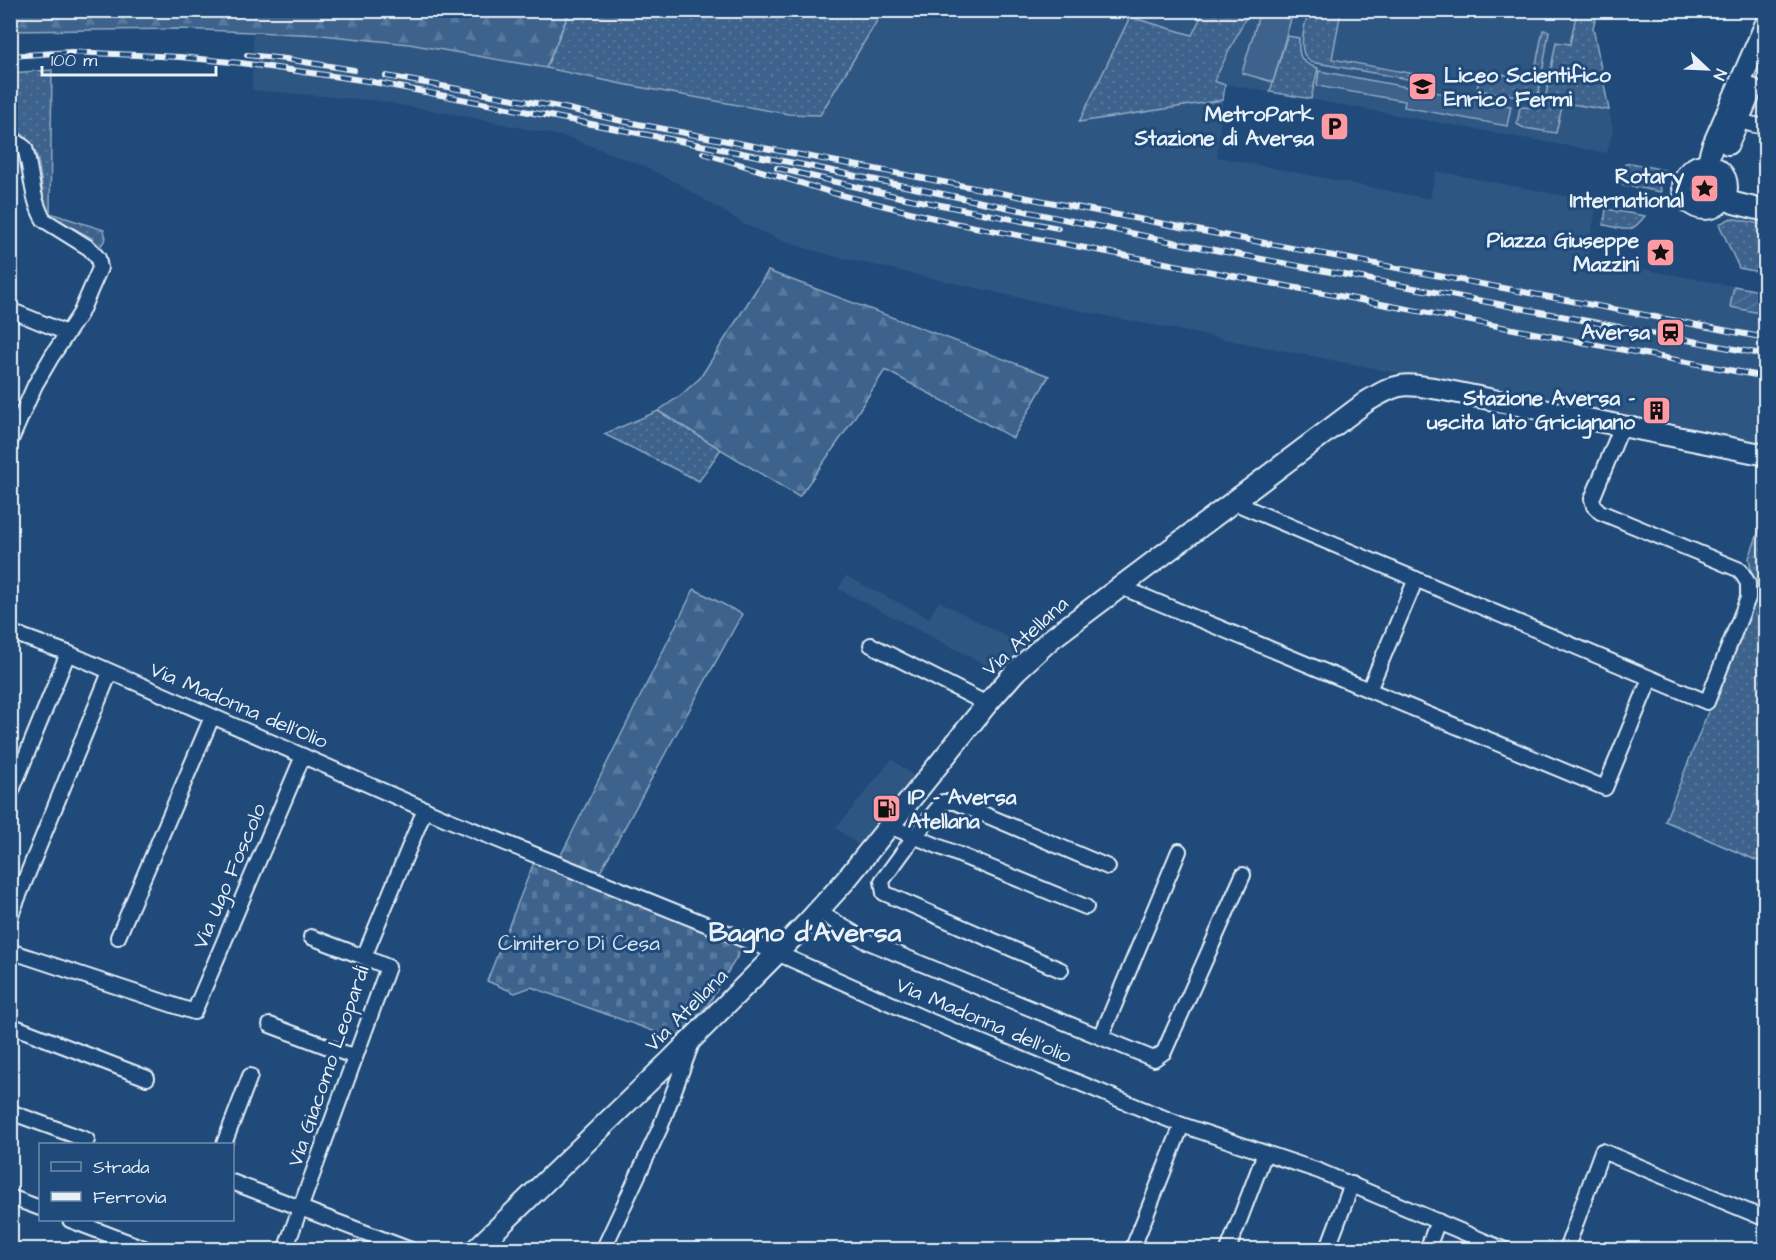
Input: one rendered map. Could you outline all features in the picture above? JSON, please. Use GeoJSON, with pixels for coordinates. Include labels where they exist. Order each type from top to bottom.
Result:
{"type":"FeatureCollection","features":[{"type":"Feature","properties":{"kind":"main road"},"geometry":{"type":"LineString","coordinates":[[1711,166],[1712,147],[1766,23]]}},
{"type":"Feature","properties":{"kind":"main road"},"geometry":{"type":"LineString","coordinates":[[1711,166],[1724,153],[1766,57]]}},
{"type":"Feature","properties":{"kind":"main road"},"geometry":{"type":"LineString","coordinates":[[1700,166],[1711,166],[1723,175],[1726,186],[1724,197],[1713,207],[1699,208],[1692,205],[1684,194],[1683,187],[1688,173],[1700,166]]}},
{"type":"Feature","properties":{"kind":"main road"},"geometry":{"type":"LineString","coordinates":[[1724,197],[1734,203],[1766,212]]}},
{"type":"Feature","properties":{"kind":"main road","name":"Via Atellana"},"geometry":{"type":"LineString","coordinates":[[475,1250],[777,954],[845,881],[1016,670],[1051,639],[1366,402],[1389,388],[1409,384],[1766,455]]}},
{"type":"Feature","properties":{"kind":"street"},"geometry":{"type":"LineString","coordinates":[[1739,120],[1766,127]]}},
{"type":"Feature","properties":{"kind":"street"},"geometry":{"type":"LineString","coordinates":[[10,137],[25,148],[36,201],[44,220],[89,248],[98,258],[99,268],[80,314],[16,414],[10,442]]}},
{"type":"Feature","properties":{"kind":"street"},"geometry":{"type":"LineString","coordinates":[[10,310],[68,333]]}},
{"type":"Feature","properties":{"kind":"street"},"geometry":{"type":"LineString","coordinates":[[1233,502],[1707,702],[1749,598],[1748,584],[1740,570],[1600,513],[1594,506],[1592,498],[1622,426]]}},
{"type":"Feature","properties":{"kind":"street"},"geometry":{"type":"LineString","coordinates":[[1369,690],[1416,579]]}},
{"type":"Feature","properties":{"kind":"street"},"geometry":{"type":"LineString","coordinates":[[1120,587],[1605,788],[1650,679]]}},
{"type":"Feature","properties":{"kind":"street","name":"Via Madonna dell'Olio"},"geometry":{"type":"LineString","coordinates":[[10,632],[68,653],[449,820]]}},
{"type":"Feature","properties":{"kind":"street"},"geometry":{"type":"LineString","coordinates":[[871,645],[987,704]]}},
{"type":"Feature","properties":{"kind":"street"},"geometry":{"type":"LineString","coordinates":[[10,795],[68,653]]}},
{"type":"Feature","properties":{"kind":"street"},"geometry":{"type":"LineString","coordinates":[[11,913],[110,672]]}},
{"type":"Feature","properties":{"kind":"street"},"geometry":{"type":"LineString","coordinates":[[118,937],[212,717]]}},
{"type":"Feature","properties":{"kind":"street","name":"Via Ugo Foscolo"},"geometry":{"type":"LineString","coordinates":[[10,951],[194,1012],[303,756]]}},
{"type":"Feature","properties":{"kind":"street"},"geometry":{"type":"LineString","coordinates":[[1061,970],[884,893],[882,881],[943,802],[955,802],[1108,867]]}},
{"type":"Feature","properties":{"kind":"street","name":"Via Giacomo Leopardi"},"geometry":{"type":"LineString","coordinates":[[285,1250],[388,967],[364,957],[425,809]]}},
{"type":"Feature","properties":{"kind":"street","name":"Via Madonna dell'olio"},"geometry":{"type":"LineString","coordinates":[[449,820],[777,954],[930,1021],[1182,1125],[1319,1171],[1438,1221],[1485,1246],[1505,1250]]}},
{"type":"Feature","properties":{"kind":"street"},"geometry":{"type":"LineString","coordinates":[[889,826],[1086,907]]}},
{"type":"Feature","properties":{"kind":"street"},"geometry":{"type":"LineString","coordinates":[[1101,1037],[1179,851]]}},
{"type":"Feature","properties":{"kind":"street"},"geometry":{"type":"LineString","coordinates":[[818,910],[866,942],[1154,1059],[1164,1052],[1243,875]]}},
{"type":"Feature","properties":{"kind":"street"},"geometry":{"type":"LineString","coordinates":[[311,937],[364,957]]}},
{"type":"Feature","properties":{"kind":"street"},"geometry":{"type":"LineString","coordinates":[[10,1025],[147,1078]]}},
{"type":"Feature","properties":{"kind":"street"},"geometry":{"type":"LineString","coordinates":[[270,1025],[356,1057]]}},
{"type":"Feature","properties":{"kind":"street"},"geometry":{"type":"LineString","coordinates":[[603,1250],[660,1128],[695,1036]]}},
{"type":"Feature","properties":{"kind":"street"},"geometry":{"type":"LineString","coordinates":[[224,1143],[250,1076]]}},
{"type":"Feature","properties":{"kind":"street"},"geometry":{"type":"LineString","coordinates":[[10,1112],[87,1140]]}},
{"type":"Feature","properties":{"kind":"street"},"geometry":{"type":"LineString","coordinates":[[1132,1250],[1182,1125]]}},
{"type":"Feature","properties":{"kind":"street"},"geometry":{"type":"LineString","coordinates":[[1566,1250],[1602,1151],[1766,1218]]}},
{"type":"Feature","properties":{"kind":"street"},"geometry":{"type":"LineString","coordinates":[[1228,1250],[1265,1153]]}},
{"type":"Feature","properties":{"kind":"street"},"geometry":{"type":"LineString","coordinates":[[234,1183],[411,1250]]}},
{"type":"Feature","properties":{"kind":"street"},"geometry":{"type":"LineString","coordinates":[[1327,1250],[1352,1184]]}},
{"type":"Feature","properties":{"kind":"street"},"geometry":{"type":"LineString","coordinates":[[10,1197],[39,1208]]}},
{"type":"Feature","properties":{"kind":"street"},"geometry":{"type":"LineString","coordinates":[[73,1221],[149,1250]]}},
{"type":"Feature","properties":{"kind":"street"},"geometry":{"type":"LineString","coordinates":[[1427,1250],[1438,1221]]}},
{"type":"Feature","properties":{"kind":"shaded area"},"geometry":{"type":"Polygon","coordinates":[[[883,11],[1204,11],[1192,35],[1079,122],[1223,100],[1217,157],[1430,199],[1436,171],[1597,202],[1587,259],[1765,292],[1765,445],[1061,307],[829,255],[786,242],[744,224],[679,184],[644,166],[570,138],[378,101],[252,90],[253,33],[322,35],[409,44],[788,114],[820,115],[883,11]]]}},
{"type":"Feature","properties":{"kind":"shaded area","name":"Liceo Scientifico Enrico Fermi"},"geometry":{"type":"Polygon","coordinates":[[[1249,11],[1598,11],[1593,27],[1613,131],[1607,153],[1214,82],[1249,11]]]}},
{"type":"Feature","properties":{"kind":"shaded area"},"geometry":{"type":"Polygon","coordinates":[[[846,576],[929,618],[939,601],[1032,650],[1006,675],[838,589],[846,576]]]}},
{"type":"Feature","properties":{"kind":"shaded area"},"geometry":{"type":"Polygon","coordinates":[[[892,759],[920,781],[865,850],[836,828],[892,759]]]}},
{"type":"Feature","properties":{"kind":"green space"},"geometry":{"type":"Polygon","coordinates":[[[11,10],[566,10],[569,12],[546,68],[409,44],[322,35],[179,29],[11,31],[11,10]]]}},
{"type":"Feature","properties":{"kind":"green space"},"geometry":{"type":"Polygon","coordinates":[[[570,11],[883,11],[820,115],[788,114],[546,68],[570,11]]]}},
{"type":"Feature","properties":{"kind":"green space"},"geometry":{"type":"Polygon","coordinates":[[[1204,11],[1249,11],[1214,81],[1225,85],[1223,100],[1079,122],[1130,17],[1192,35],[1204,11]]]}},
{"type":"Feature","properties":{"kind":"green space"},"geometry":{"type":"Polygon","coordinates":[[[1260,11],[1291,19],[1273,82],[1242,73],[1260,11]]]}},
{"type":"Feature","properties":{"kind":"green space"},"geometry":{"type":"Polygon","coordinates":[[[1310,11],[1341,11],[1332,59],[1431,77],[1430,83],[1311,62],[1304,53],[1303,46],[1304,30],[1310,11]]]}},
{"type":"Feature","properties":{"kind":"green space"},"geometry":{"type":"Polygon","coordinates":[[[1577,11],[1598,11],[1593,27],[1609,110],[1565,103],[1546,95],[1556,42],[1570,44],[1577,11]]]}},
{"type":"Feature","properties":{"kind":"green space"},"geometry":{"type":"Polygon","coordinates":[[[1543,30],[1549,31],[1539,92],[1536,96],[1530,98],[1477,90],[1480,70],[1533,80],[1543,30]]]}},
{"type":"Feature","properties":{"kind":"green space"},"geometry":{"type":"Polygon","coordinates":[[[1287,36],[1299,38],[1301,58],[1307,64],[1318,68],[1311,99],[1270,92],[1287,36]]]}},
{"type":"Feature","properties":{"kind":"green space"},"geometry":{"type":"Polygon","coordinates":[[[52,70],[50,213],[104,230],[106,238],[100,247],[90,237],[49,215],[44,201],[40,168],[35,152],[26,138],[11,127],[10,73],[52,70]]]}},
{"type":"Feature","properties":{"kind":"green space"},"geometry":{"type":"Polygon","coordinates":[[[1319,71],[1511,106],[1507,126],[1404,107],[1405,101],[1317,86],[1319,71]]]}},
{"type":"Feature","properties":{"kind":"green space"},"geometry":{"type":"Polygon","coordinates":[[[1544,99],[1562,107],[1556,133],[1524,128],[1517,124],[1520,107],[1540,108],[1544,99]]]}},
{"type":"Feature","properties":{"kind":"green space"},"geometry":{"type":"Polygon","coordinates":[[[1631,163],[1664,170],[1660,183],[1661,192],[1619,184],[1622,167],[1631,163]]]}},
{"type":"Feature","properties":{"kind":"green space"},"geometry":{"type":"Polygon","coordinates":[[[1606,209],[1645,216],[1627,230],[1604,225],[1606,209]]]}},
{"type":"Feature","properties":{"kind":"green space"},"geometry":{"type":"Polygon","coordinates":[[[1731,218],[1765,225],[1765,273],[1739,268],[1719,224],[1731,218]]]}},
{"type":"Feature","properties":{"kind":"green space"},"geometry":{"type":"Polygon","coordinates":[[[768,271],[1049,376],[1013,438],[885,370],[799,497],[658,411],[700,378],[768,271]]]}},
{"type":"Feature","properties":{"kind":"green space"},"geometry":{"type":"Polygon","coordinates":[[[1734,286],[1765,292],[1765,314],[1730,307],[1734,286]]]}},
{"type":"Feature","properties":{"kind":"green space"},"geometry":{"type":"Polygon","coordinates":[[[658,411],[721,449],[699,481],[604,434],[658,411]]]}},
{"type":"Feature","properties":{"kind":"green space"},"geometry":{"type":"Polygon","coordinates":[[[1765,514],[1765,864],[1665,821],[1751,603],[1753,580],[1749,558],[1765,514]]]}},
{"type":"Feature","properties":{"kind":"green space"},"geometry":{"type":"Polygon","coordinates":[[[694,589],[742,614],[598,876],[558,861],[694,589]]]}},
{"type":"Feature","properties":{"kind":"green space","name":"Cimitero Di Cesa"},"geometry":{"type":"Polygon","coordinates":[[[534,862],[576,881],[745,944],[707,1006],[675,1039],[531,987],[515,993],[487,981],[534,862]]]}},
{"type":"Feature","properties":{"kind":"railway"},"geometry":{"type":"LineString","coordinates":[[10,56],[71,52],[180,57],[368,81],[799,164],[1178,243],[1766,355]]}},
{"type":"Feature","properties":{"kind":"railway"},"geometry":{"type":"LineString","coordinates":[[247,55],[354,70]]}},
{"type":"Feature","properties":{"kind":"railway"},"geometry":{"type":"LineString","coordinates":[[386,76],[1766,338]]}},
{"type":"Feature","properties":{"kind":"railway"},"geometry":{"type":"LineString","coordinates":[[703,153],[833,193],[954,223],[1766,377]]}},
{"type":"Feature","properties":{"kind":"railway"},"geometry":{"type":"LineString","coordinates":[[777,168],[895,196],[1058,228]]}},
{"type":"Feature","properties":{"kind":"place","name":"Liceo Scientifico Enrico Fermi"},"geometry":{"type":"Point","coordinates":[1423,87]}},
{"type":"Feature","properties":{"kind":"place","name":"MetroPark Stazione di Aversa"},"geometry":{"type":"Point","coordinates":[1335,126]}},
{"type":"Feature","properties":{"kind":"place","name":"Rotary International"},"geometry":{"type":"Point","coordinates":[1705,188]}},
{"type":"Feature","properties":{"kind":"place","name":"Piazza Giuseppe Mazzini"},"geometry":{"type":"Point","coordinates":[1660,252]}},
{"type":"Feature","properties":{"kind":"place","name":"Aversa"},"geometry":{"type":"Point","coordinates":[1671,332]}},
{"type":"Feature","properties":{"kind":"place","name":"Stazione Aversa - uscita lato Gricignano"},"geometry":{"type":"Point","coordinates":[1656,410]}},
{"type":"Feature","properties":{"kind":"place","name":"IP - Aversa Atellana"},"geometry":{"type":"Point","coordinates":[887,809]}},
{"type":"Feature","properties":{"kind":"district","name":"Bagno d'Aversa"},"geometry":{"type":"Point","coordinates":[805,932]}}]}
